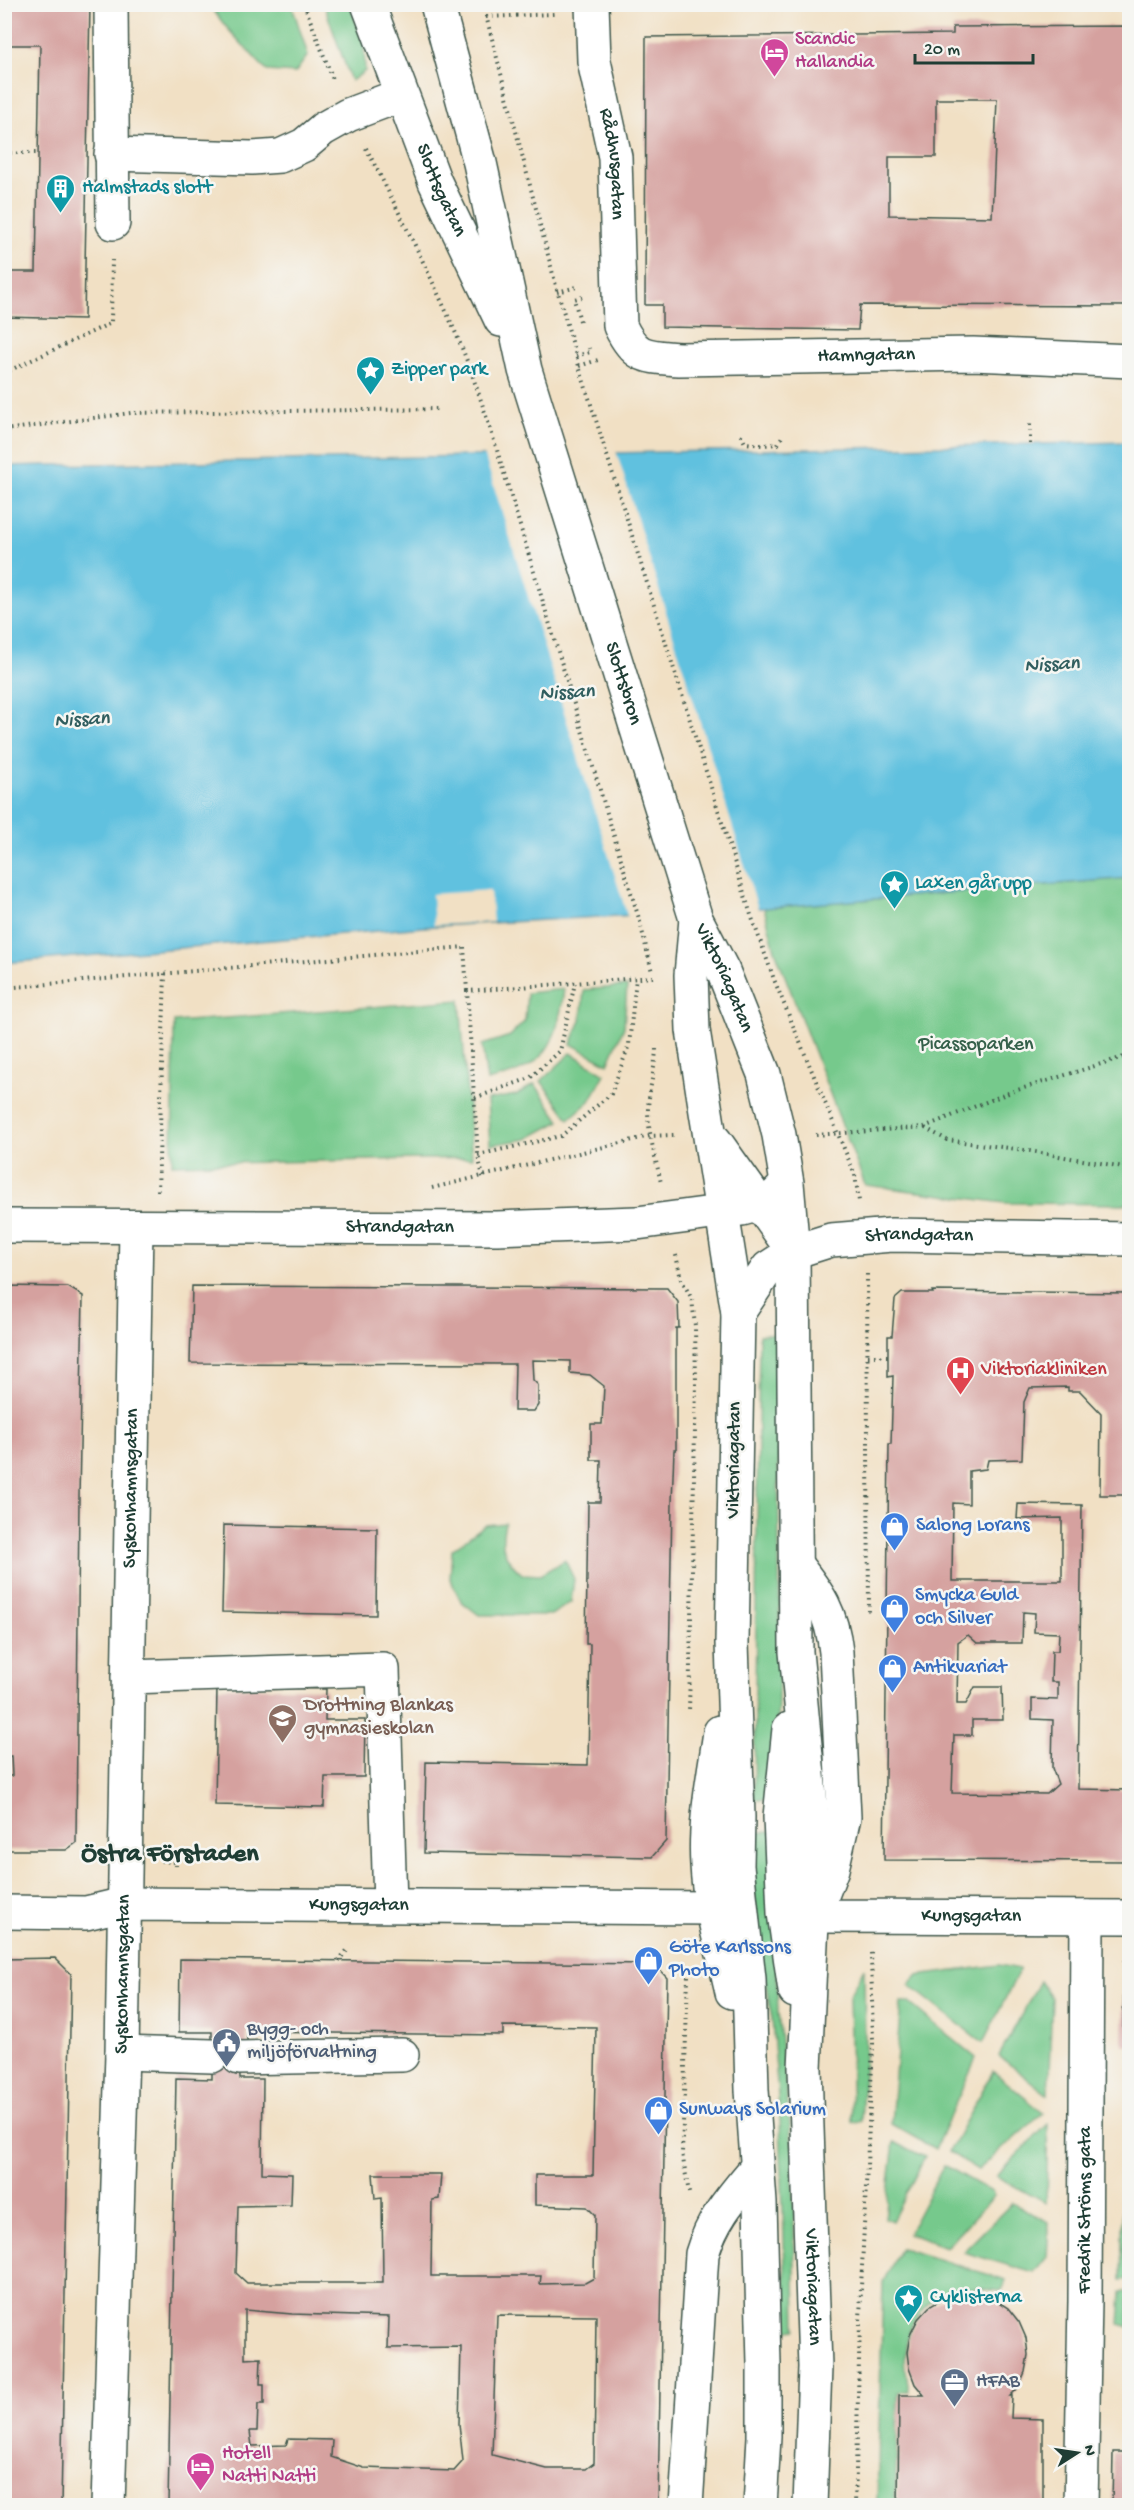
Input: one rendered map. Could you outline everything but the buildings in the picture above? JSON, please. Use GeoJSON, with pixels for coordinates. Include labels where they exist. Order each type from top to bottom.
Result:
{"type":"FeatureCollection","features":[{"type":"Feature","properties":{"kind":"main road"},"geometry":{"type":"LineString","coordinates":[[111,4],[113,223]]}},
{"type":"Feature","properties":{"kind":"main road","name":"Slottsgatan"},"geometry":{"type":"LineString","coordinates":[[368,4],[435,182],[525,370]]}},
{"type":"Feature","properties":{"kind":"main road","name":"Slottsgatan"},"geometry":{"type":"LineString","coordinates":[[436,4],[480,163],[525,370],[549,449]]}},
{"type":"Feature","properties":{"kind":"main road","name":"Rådhusgatan"},"geometry":{"type":"LineString","coordinates":[[592,4],[594,61],[615,157],[620,326]]}},
{"type":"Feature","properties":{"kind":"main road"},"geometry":{"type":"LineString","coordinates":[[111,154],[252,158],[280,156],[304,145],[323,129],[348,115],[401,95]]}},
{"type":"Feature","properties":{"kind":"main road","name":"Hamngatan"},"geometry":{"type":"LineString","coordinates":[[620,326],[628,342],[644,356],[679,359],[973,354],[1130,361]]}},
{"type":"Feature","properties":{"kind":"main road","name":"Slottsbron"},"geometry":{"type":"LineString","coordinates":[[549,449],[696,919]]}},
{"type":"Feature","properties":{"kind":"main road","name":"Viktoriagatan"},"geometry":{"type":"LineString","coordinates":[[696,919],[691,975],[693,1030],[738,1313],[732,1643],[738,1817],[737,1866],[749,1979],[764,2364],[764,2437],[760,2505]]}},
{"type":"Feature","properties":{"kind":"main road","name":"Viktoriagatan"},"geometry":{"type":"LineString","coordinates":[[696,919],[723,971],[764,1074],[779,1135],[787,1184],[793,1251],[796,1652],[812,1817],[814,1916],[805,2068],[815,2367],[810,2505]]}},
{"type":"Feature","properties":{"kind":"main road","name":"Viktoriagatan"},"geometry":{"type":"LineString","coordinates":[[710,1135],[793,1251]]}},
{"type":"Feature","properties":{"kind":"main road","name":"Strandgatan"},"geometry":{"type":"LineString","coordinates":[[4,1226],[496,1228],[637,1223],[723,1212],[760,1204],[774,1197],[787,1184]]}},
{"type":"Feature","properties":{"kind":"main road","name":"Syskonhamnsgatan"},"geometry":{"type":"LineString","coordinates":[[108,2505],[122,2054],[136,1227]]}},
{"type":"Feature","properties":{"kind":"main road","name":"Strandgatan"},"geometry":{"type":"LineString","coordinates":[[738,1313],[768,1268],[793,1251],[831,1240],[864,1236],[1130,1239]]}},
{"type":"Feature","properties":{"kind":"main road"},"geometry":{"type":"LineString","coordinates":[[795,1564],[815,1589],[833,1626],[836,1652],[844,1817],[832,1869],[814,1916]]}},
{"type":"Feature","properties":{"kind":"main road","name":"Viktoriagatan"},"geometry":{"type":"LineString","coordinates":[[732,1643],[708,1816],[706,1864],[712,1908],[753,2090]]}},
{"type":"Feature","properties":{"kind":"main road","name":"Viktoriagatan"},"geometry":{"type":"LineString","coordinates":[[796,1652],[780,1817],[784,1913],[805,2068]]}},
{"type":"Feature","properties":{"kind":"main road"},"geometry":{"type":"LineString","coordinates":[[128,1677],[383,1669],[390,1905]]}},
{"type":"Feature","properties":{"kind":"main road","name":"Kungsgatan"},"geometry":{"type":"LineString","coordinates":[[4,1912],[86,1913],[124,1904],[712,1908]]}},
{"type":"Feature","properties":{"kind":"main road","name":"Kungsgatan"},"geometry":{"type":"LineString","coordinates":[[814,1916],[1130,1917]]}},
{"type":"Feature","properties":{"kind":"main road","name":"Fredrik Ströms gata"},"geometry":{"type":"LineString","coordinates":[[1081,2505],[1087,1917]]}},
{"type":"Feature","properties":{"kind":"main road"},"geometry":{"type":"LineString","coordinates":[[122,2054],[225,2057],[402,2055]]}},
{"type":"Feature","properties":{"kind":"main road"},"geometry":{"type":"LineString","coordinates":[[686,2505],[702,2254],[708,2233],[720,2211],[757,2167]]}},
{"type":"Feature","properties":{"kind":"path"},"geometry":{"type":"LineString","coordinates":[[304,4],[348,115],[405,224],[454,330],[497,450],[640,922],[653,977],[653,987]]}},
{"type":"Feature","properties":{"kind":"path"},"geometry":{"type":"LineString","coordinates":[[483,4],[557,292],[751,915],[775,982],[838,1135],[924,1127],[1011,1092],[1130,1055]]}},
{"type":"Feature","properties":{"kind":"path"},"geometry":{"type":"LineString","coordinates":[[486,17],[560,13]]}},
{"type":"Feature","properties":{"kind":"path"},"geometry":{"type":"LineString","coordinates":[[4,153],[38,153]]}},
{"type":"Feature","properties":{"kind":"path"},"geometry":{"type":"LineString","coordinates":[[4,373],[111,323],[113,223]]}},
{"type":"Feature","properties":{"kind":"path"},"geometry":{"type":"LineString","coordinates":[[557,292],[577,287]]}},
{"type":"Feature","properties":{"kind":"path"},"geometry":{"type":"LineString","coordinates":[[579,366],[589,364]]}},
{"type":"Feature","properties":{"kind":"path"},"geometry":{"type":"LineString","coordinates":[[4,430],[131,412],[439,409]]}},
{"type":"Feature","properties":{"kind":"path"},"geometry":{"type":"LineString","coordinates":[[1030,424],[1030,444]]}},
{"type":"Feature","properties":{"kind":"path"},"geometry":{"type":"LineString","coordinates":[[741,435],[745,443],[762,445],[778,444],[783,435]]}},
{"type":"Feature","properties":{"kind":"path"},"geometry":{"type":"LineString","coordinates":[[4,988],[464,947],[478,1155],[483,1178]]}},
{"type":"Feature","properties":{"kind":"path"},"geometry":{"type":"LineString","coordinates":[[158,1197],[165,973]]}},
{"type":"Feature","properties":{"kind":"path"},"geometry":{"type":"LineString","coordinates":[[467,991],[653,977]]}},
{"type":"Feature","properties":{"kind":"path"},"geometry":{"type":"LineString","coordinates":[[478,1155],[561,1136],[611,1094],[629,1045],[636,978]]}},
{"type":"Feature","properties":{"kind":"path"},"geometry":{"type":"LineString","coordinates":[[474,1098],[530,1078],[560,1051],[575,983]]}},
{"type":"Feature","properties":{"kind":"path"},"geometry":{"type":"LineString","coordinates":[[426,1189],[483,1178],[650,1136],[648,1108],[657,1039]]}},
{"type":"Feature","properties":{"kind":"path"},"geometry":{"type":"LineString","coordinates":[[924,1127],[947,1140],[1130,1168]]}},
{"type":"Feature","properties":{"kind":"path"},"geometry":{"type":"LineString","coordinates":[[868,1356],[889,1356]]}},
{"type":"Feature","properties":{"kind":"path"},"geometry":{"type":"LineString","coordinates":[[338,1961],[349,1948]]}},
{"type":"Feature","properties":{"kind":"path"},"geometry":{"type":"LineString","coordinates":[[855,2505],[861,2287]]}},
{"type":"Feature","properties":{"kind":"green space"},"geometry":{"type":"Polygon","coordinates":[[[209,5],[292,5],[308,55],[295,73],[267,71],[209,5]]]}},
{"type":"Feature","properties":{"kind":"green space"},"geometry":{"type":"Polygon","coordinates":[[[324,5],[350,5],[364,45],[365,71],[351,81],[324,5]]]}},
{"type":"Feature","properties":{"kind":"green space","name":"Picassoparken"},"geometry":{"type":"Polygon","coordinates":[[[1129,878],[1129,1204],[1005,1203],[865,1185],[775,950],[764,908],[1129,878]]]}},
{"type":"Feature","properties":{"kind":"green space"},"geometry":{"type":"Polygon","coordinates":[[[627,986],[624,1027],[608,1064],[571,1044],[581,1020],[584,990],[627,986]]]}},
{"type":"Feature","properties":{"kind":"green space"},"geometry":{"type":"Polygon","coordinates":[[[564,989],[557,1026],[545,1052],[523,1069],[487,1081],[482,1045],[510,1036],[525,1021],[527,993],[564,989]]]}},
{"type":"Feature","properties":{"kind":"green space"},"geometry":{"type":"Polygon","coordinates":[[[460,1000],[472,1158],[172,1164],[174,1022],[460,1000]]]}},
{"type":"Feature","properties":{"kind":"green space"},"geometry":{"type":"Polygon","coordinates":[[[571,1053],[605,1074],[590,1101],[569,1119],[541,1081],[571,1053]]]}},
{"type":"Feature","properties":{"kind":"green space"},"geometry":{"type":"Polygon","coordinates":[[[535,1084],[560,1121],[527,1139],[490,1145],[487,1100],[516,1095],[535,1084]]]}},
{"type":"Feature","properties":{"kind":"green space"},"geometry":{"type":"Polygon","coordinates":[[[777,1333],[780,1650],[774,1800],[754,1800],[759,1335],[777,1333]]]}},
{"type":"Feature","properties":{"kind":"green space"},"geometry":{"type":"Polygon","coordinates":[[[505,1523],[503,1546],[505,1552],[511,1563],[522,1574],[540,1575],[565,1560],[574,1579],[571,1602],[551,1615],[479,1615],[461,1601],[450,1579],[452,1550],[485,1525],[505,1523]]]}},
{"type":"Feature","properties":{"kind":"green space"},"geometry":{"type":"Polygon","coordinates":[[[773,1832],[778,2013],[793,2152],[796,2329],[787,2330],[780,2122],[772,2019],[758,1939],[750,1833],[773,1832]]]}},
{"type":"Feature","properties":{"kind":"green space"},"geometry":{"type":"Polygon","coordinates":[[[999,1965],[1020,1969],[983,2043],[909,1985],[917,1976],[999,1965]]]}},
{"type":"Feature","properties":{"kind":"green space"},"geometry":{"type":"Polygon","coordinates":[[[864,1968],[865,2057],[861,2121],[852,2122],[849,1996],[864,1968]]]}},
{"type":"Feature","properties":{"kind":"green space"},"geometry":{"type":"Polygon","coordinates":[[[1040,1981],[1052,1998],[1048,2095],[999,2056],[1040,1981]]]}},
{"type":"Feature","properties":{"kind":"green space"},"geometry":{"type":"Polygon","coordinates":[[[901,2002],[908,2002],[976,2058],[935,2149],[891,2124],[901,2002]]]}},
{"type":"Feature","properties":{"kind":"green space"},"geometry":{"type":"Polygon","coordinates":[[[993,2071],[1043,2113],[978,2170],[949,2152],[993,2071]]]}},
{"type":"Feature","properties":{"kind":"green space"},"geometry":{"type":"Polygon","coordinates":[[[1048,2124],[1046,2203],[996,2176],[1048,2124]]]}},
{"type":"Feature","properties":{"kind":"green space"},"geometry":{"type":"Polygon","coordinates":[[[894,2142],[925,2157],[892,2221],[885,2218],[894,2142]]]}},
{"type":"Feature","properties":{"kind":"green space"},"geometry":{"type":"Polygon","coordinates":[[[944,2165],[992,2192],[994,2196],[946,2247],[908,2233],[944,2165]]]}},
{"type":"Feature","properties":{"kind":"green space"},"geometry":{"type":"Polygon","coordinates":[[[1123,2199],[1129,2200],[1130,2279],[1121,2280],[1123,2199]]]}},
{"type":"Feature","properties":{"kind":"green space"},"geometry":{"type":"Polygon","coordinates":[[[1012,2203],[1049,2222],[1047,2257],[1034,2273],[963,2252],[1012,2203]]]}},
{"type":"Feature","properties":{"kind":"green space"},"geometry":{"type":"Polygon","coordinates":[[[901,2248],[1006,2280],[1001,2291],[968,2288],[947,2292],[929,2303],[915,2320],[910,2330],[905,2353],[909,2392],[898,2392],[895,2505],[877,2505],[883,2282],[901,2248]]]}},
{"type":"Feature","properties":{"kind":"green space"},"geometry":{"type":"Polygon","coordinates":[[[1121,2292],[1129,2292],[1129,2327],[1119,2324],[1121,2292]]]}},
{"type":"Feature","properties":{"kind":"water","name":"Nissan"},"geometry":{"type":"Polygon","coordinates":[[[1129,442],[1129,878],[764,908],[436,926],[5,963],[4,466],[1129,442]]]}},
{"type":"Feature","properties":{"kind":"pier"},"geometry":{"type":"Polygon","coordinates":[[[616,451],[759,912],[628,918],[484,454],[616,451]]]}},
{"type":"Feature","properties":{"kind":"pier"},"geometry":{"type":"Polygon","coordinates":[[[490,890],[493,922],[434,925],[432,894],[490,890]]]}},
{"type":"Feature","properties":{"kind":"place","name":"Scandic Hallandia"},"geometry":{"type":"Point","coordinates":[774,78]}},
{"type":"Feature","properties":{"kind":"place","name":"Halmstads slott"},"geometry":{"type":"Point","coordinates":[61,214]}},
{"type":"Feature","properties":{"kind":"place","name":"Zipper park"},"geometry":{"type":"Point","coordinates":[370,396]}},
{"type":"Feature","properties":{"kind":"place","name":"Laxen går upp"},"geometry":{"type":"Point","coordinates":[894,910]}},
{"type":"Feature","properties":{"kind":"place","name":"Viktoriakliniken"},"geometry":{"type":"Point","coordinates":[960,1396]}},
{"type":"Feature","properties":{"kind":"place","name":"Salong Lorans"},"geometry":{"type":"Point","coordinates":[895,1552]}},
{"type":"Feature","properties":{"kind":"place","name":"Smycka Guld och Silver"},"geometry":{"type":"Point","coordinates":[894,1634]}},
{"type":"Feature","properties":{"kind":"place","name":"Antikvariat"},"geometry":{"type":"Point","coordinates":[892,1694]}},
{"type":"Feature","properties":{"kind":"place","name":"Drottning Blankas gymnasieskolan"},"geometry":{"type":"Point","coordinates":[283,1744]}},
{"type":"Feature","properties":{"kind":"place","name":"Göte Karlssons Photo"},"geometry":{"type":"Point","coordinates":[648,1986]}},
{"type":"Feature","properties":{"kind":"place","name":"Bygg- och miljöförvaltning"},"geometry":{"type":"Point","coordinates":[226,2068]}},
{"type":"Feature","properties":{"kind":"place","name":"Sunways Solarium"},"geometry":{"type":"Point","coordinates":[658,2136]}},
{"type":"Feature","properties":{"kind":"place","name":"Cyklisterna"},"geometry":{"type":"Point","coordinates":[909,2324]}},
{"type":"Feature","properties":{"kind":"place","name":"HFAB"},"geometry":{"type":"Point","coordinates":[955,2408]}},
{"type":"Feature","properties":{"kind":"place","name":"Hotell Natti Natti"},"geometry":{"type":"Point","coordinates":[201,2492]}},
{"type":"Feature","properties":{"kind":"district","name":"Östra Förstaden"},"geometry":{"type":"Point","coordinates":[170,1855]}}]}
